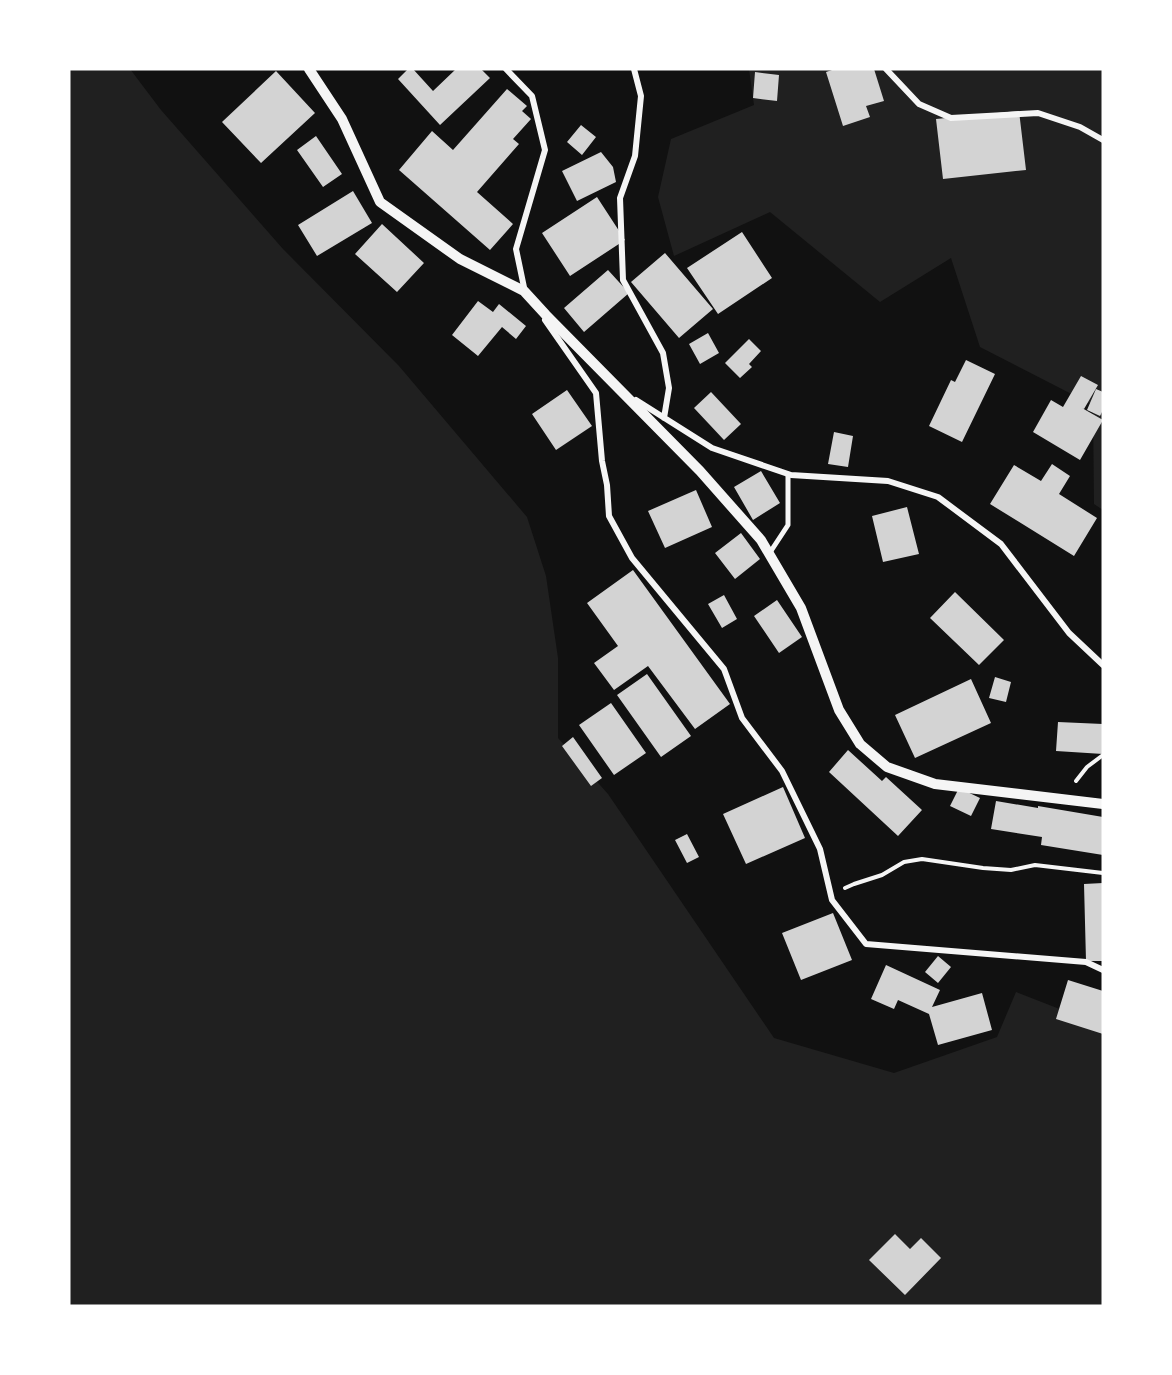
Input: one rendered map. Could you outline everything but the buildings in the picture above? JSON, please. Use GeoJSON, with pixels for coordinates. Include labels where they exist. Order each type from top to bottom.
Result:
{"type":"FeatureCollection","features":[{"type":"Feature","properties":{"kind":"street"},"geometry":{"type":"LineString","coordinates":[[309,69],[342,119],[380,202],[460,259],[524,291],[700,471],[761,540],[801,608],[839,710],[860,744],[887,767],[935,784],[1103,804]]}},
{"type":"Feature","properties":{"kind":"street"},"geometry":{"type":"LineString","coordinates":[[506,69],[532,96],[544,150],[516,249],[524,291],[596,393],[609,516],[632,558],[724,669],[742,718],[782,771],[820,849],[832,900],[866,944],[1086,962],[1103,970]]}},
{"type":"Feature","properties":{"kind":"street"},"geometry":{"type":"LineString","coordinates":[[634,69],[642,96],[634,156],[620,198],[623,280],[663,353],[669,388],[664,418]]}},
{"type":"Feature","properties":{"kind":"street"},"geometry":{"type":"LineString","coordinates":[[886,69],[919,104],[951,118],[1038,113],[1080,127],[1103,140]]}},
{"type":"Feature","properties":{"kind":"street"},"geometry":{"type":"LineString","coordinates":[[620,390],[712,448],[789,474],[888,480],[938,497],[1000,544],[1069,633],[1103,665]]}},
{"type":"Feature","properties":{"kind":"street"},"geometry":{"type":"LineString","coordinates":[[770,554],[788,525],[789,474]]}},
{"type":"Feature","properties":{"kind":"path"},"geometry":{"type":"LineString","coordinates":[[1062,798],[1087,767],[1103,756]]}},
{"type":"Feature","properties":{"kind":"path"},"geometry":{"type":"LineString","coordinates":[[832,900],[841,891],[854,884],[882,875],[904,862],[922,859],[983,868],[1011,870],[1035,865],[1103,873]]}},
{"type":"Feature","properties":{"kind":"shaded area"},"geometry":{"type":"Polygon","coordinates":[[[69,69],[130,69],[161,110],[283,249],[399,366],[527,517],[546,576],[558,658],[558,738],[608,794],[774,1038],[894,1073],[997,1037],[1016,992],[1103,1026],[1103,1306],[69,1306],[69,69]]]}},
{"type":"Feature","properties":{"kind":"shaded area"},"geometry":{"type":"Polygon","coordinates":[[[749,69],[1103,69],[1103,510],[1094,504],[1093,405],[980,347],[951,258],[880,302],[770,212],[674,256],[658,197],[671,139],[754,105],[749,69]]]}}]}
